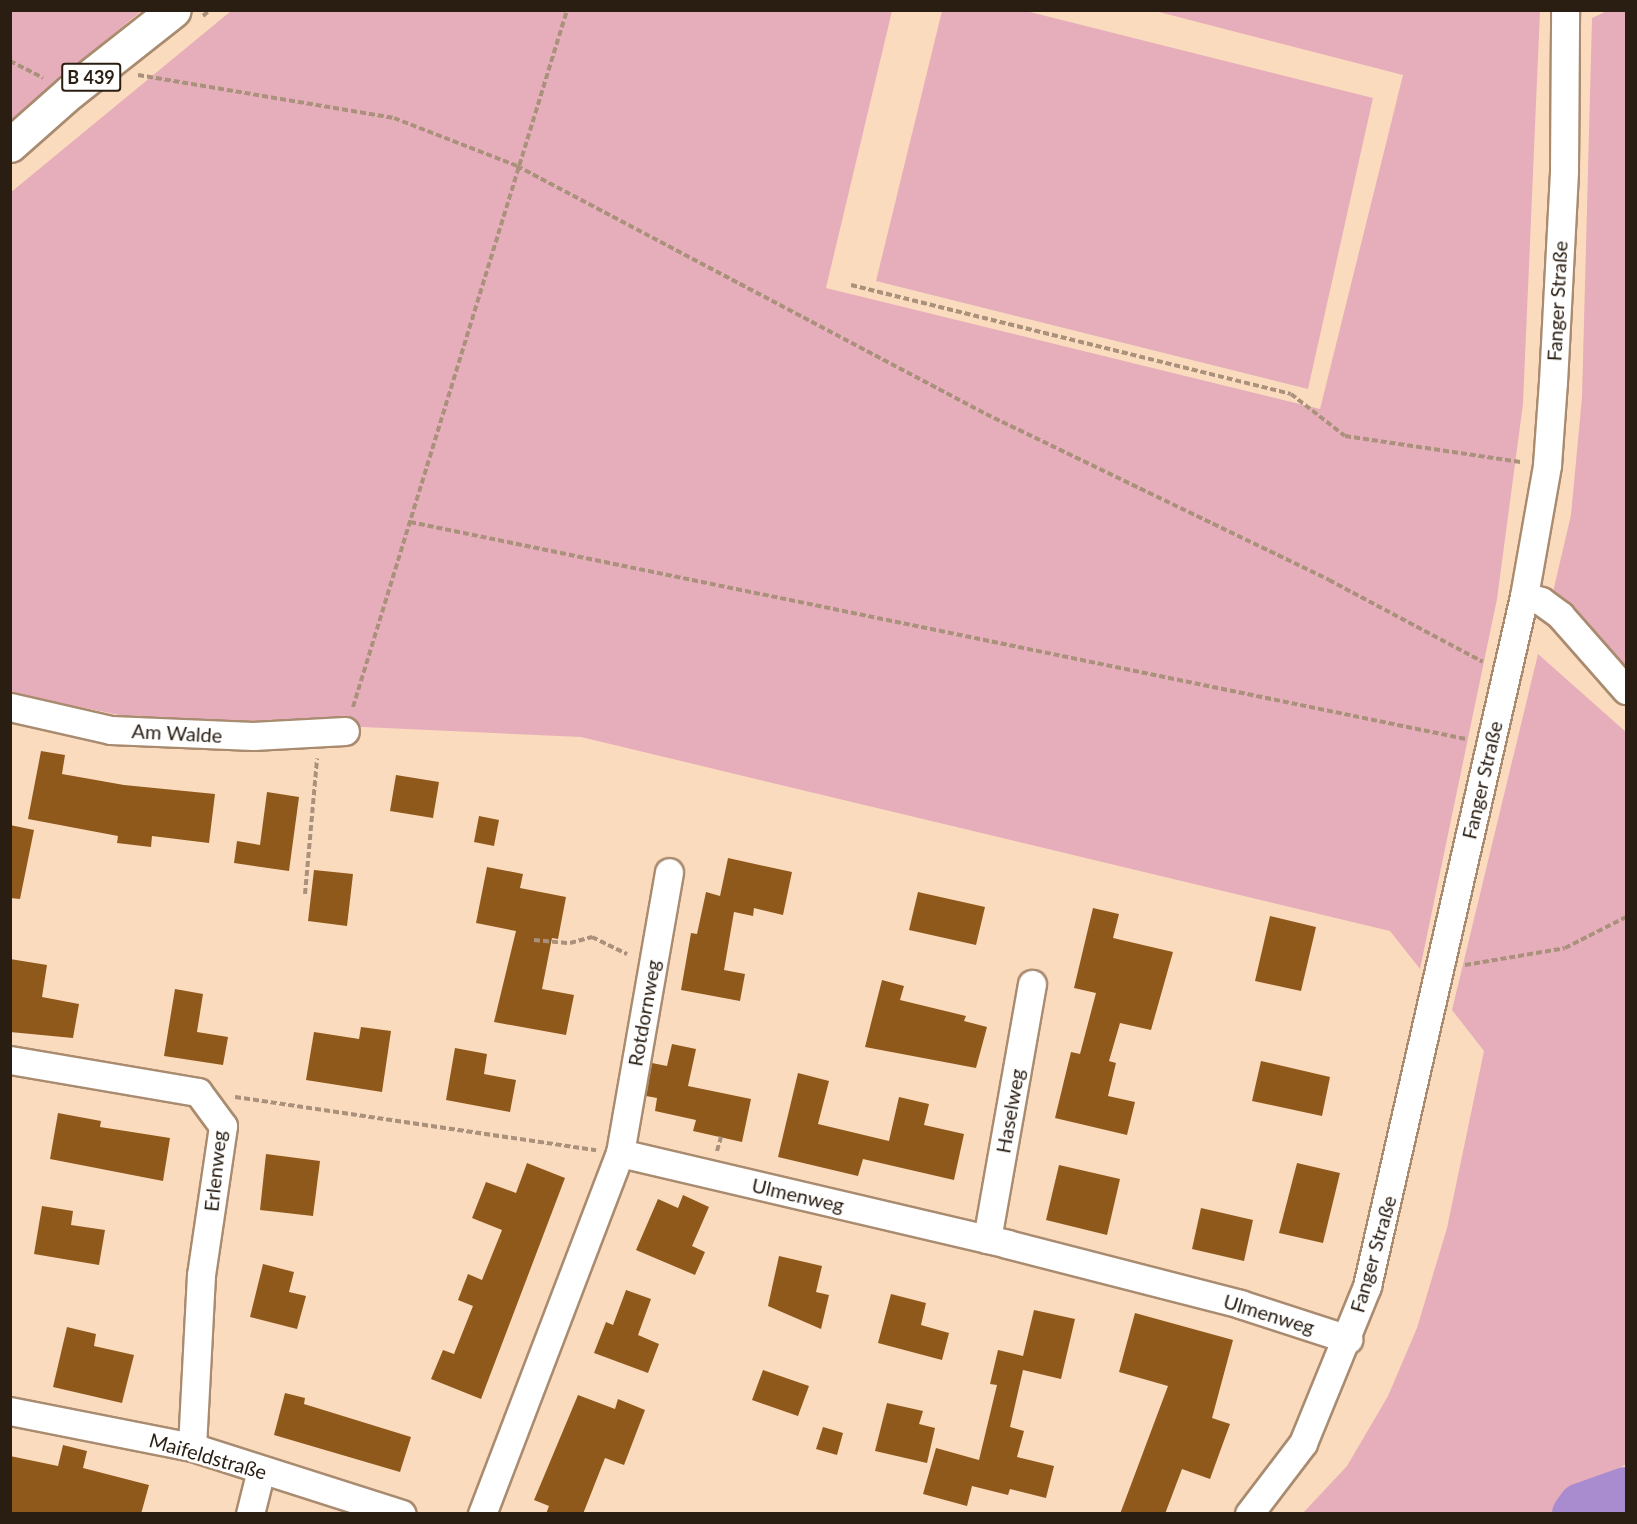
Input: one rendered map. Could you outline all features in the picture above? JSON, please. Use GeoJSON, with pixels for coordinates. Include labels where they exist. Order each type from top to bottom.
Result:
{"type":"FeatureCollection","features":[{"type":"Feature","properties":{"kind":"main road","name":"B 439"},"geometry":{"type":"LineString","coordinates":[[10,145],[174,10]]}},
{"type":"Feature","properties":{"kind":"street","name":"Fanger Straße"},"geometry":{"type":"LineString","coordinates":[[1249,1514],[1303,1443],[1348,1339],[1383,1228],[1524,596],[1547,465],[1564,170],[1565,10]]}},
{"type":"Feature","properties":{"kind":"street"},"geometry":{"type":"LineString","coordinates":[[1524,596],[1541,601],[1560,615],[1626,690]]}},
{"type":"Feature","properties":{"kind":"street","name":"Am Walde"},"geometry":{"type":"LineString","coordinates":[[10,707],[111,730],[253,736],[345,731]]}},
{"type":"Feature","properties":{"kind":"street","name":"Rotdornweg"},"geometry":{"type":"LineString","coordinates":[[620,1153],[669,872]]}},
{"type":"Feature","properties":{"kind":"street","name":"Haselweg"},"geometry":{"type":"LineString","coordinates":[[987,1239],[1032,984]]}},
{"type":"Feature","properties":{"kind":"street"},"geometry":{"type":"LineString","coordinates":[[10,1060],[198,1092]]}},
{"type":"Feature","properties":{"kind":"street","name":"Erlenweg"},"geometry":{"type":"LineString","coordinates":[[192,1447],[201,1275],[224,1126],[198,1092]]}},
{"type":"Feature","properties":{"kind":"street"},"geometry":{"type":"LineString","coordinates":[[483,1514],[620,1153]]}},
{"type":"Feature","properties":{"kind":"street","name":"Ulmenweg"},"geometry":{"type":"LineString","coordinates":[[620,1153],[987,1239],[1240,1304],[1348,1339]]}},
{"type":"Feature","properties":{"kind":"street","name":"Maifeldstraße"},"geometry":{"type":"LineString","coordinates":[[10,1412],[192,1447],[402,1514]]}},
{"type":"Feature","properties":{"kind":"street"},"geometry":{"type":"LineString","coordinates":[[250,1514],[261,1470]]}},
{"type":"Feature","properties":{"kind":"path"},"geometry":{"type":"LineString","coordinates":[[345,731],[517,166],[567,10]]}},
{"type":"Feature","properties":{"kind":"path"},"geometry":{"type":"LineString","coordinates":[[106,65],[128,73],[394,118],[517,166],[986,414],[1329,580],[1506,675]]}},
{"type":"Feature","properties":{"kind":"path"},"geometry":{"type":"LineString","coordinates":[[852,285],[1291,394],[1345,436],[1547,465]]}},
{"type":"Feature","properties":{"kind":"path"},"geometry":{"type":"LineString","coordinates":[[410,522],[1491,744]]}},
{"type":"Feature","properties":{"kind":"path"},"geometry":{"type":"LineString","coordinates":[[305,894],[319,734]]}},
{"type":"Feature","properties":{"kind":"path"},"geometry":{"type":"LineString","coordinates":[[1439,969],[1566,948],[1626,917]]}},
{"type":"Feature","properties":{"kind":"path"},"geometry":{"type":"LineString","coordinates":[[534,940],[570,943],[592,937],[652,968]]}},
{"type":"Feature","properties":{"kind":"path"},"geometry":{"type":"LineString","coordinates":[[198,1092],[620,1153]]}},
{"type":"Feature","properties":{"kind":"shaded area"},"geometry":{"type":"Polygon","coordinates":[[[11,10],[141,10],[141,11],[11,120],[11,10]]]}},
{"type":"Feature","properties":{"kind":"shaded area"},"geometry":{"type":"Polygon","coordinates":[[[231,11],[892,11],[826,288],[1320,409],[1403,75],[1155,11],[1540,11],[1523,404],[1497,599],[1420,969],[1390,931],[581,737],[124,716],[11,693],[10,193],[231,11]]]}},
{"type":"Feature","properties":{"kind":"shaded area"},"geometry":{"type":"Polygon","coordinates":[[[942,11],[1026,11],[1373,98],[1308,389],[876,281],[942,11]]]}},
{"type":"Feature","properties":{"kind":"shaded area"},"geometry":{"type":"Polygon","coordinates":[[[1607,11],[1626,11],[1626,675],[1552,596],[1571,515],[1582,397],[1592,18],[1607,11]]]}},
{"type":"Feature","properties":{"kind":"shaded area"},"geometry":{"type":"Polygon","coordinates":[[[1538,654],[1626,732],[1626,1464],[1551,1513],[1303,1513],[1347,1466],[1388,1396],[1417,1328],[1447,1228],[1484,1051],[1452,1010],[1538,654]]]}},
{"type":"Feature","properties":{"kind":"building"},"geometry":{"type":"Polygon","coordinates":[[[41,751],[65,755],[62,774],[124,785],[215,794],[209,843],[152,836],[151,847],[117,843],[118,836],[28,819],[41,751]]]}},
{"type":"Feature","properties":{"kind":"building"},"geometry":{"type":"Polygon","coordinates":[[[396,775],[439,782],[433,818],[390,811],[396,775]]]}},
{"type":"Feature","properties":{"kind":"building"},"geometry":{"type":"Polygon","coordinates":[[[267,792],[299,797],[289,871],[234,863],[237,841],[260,845],[267,792]]]}},
{"type":"Feature","properties":{"kind":"building"},"geometry":{"type":"Polygon","coordinates":[[[479,816],[499,820],[494,846],[474,842],[479,816]]]}},
{"type":"Feature","properties":{"kind":"building"},"geometry":{"type":"Polygon","coordinates":[[[10,825],[34,830],[20,899],[10,898],[10,825]]]}},
{"type":"Feature","properties":{"kind":"building"},"geometry":{"type":"Polygon","coordinates":[[[728,858],[792,872],[783,915],[754,908],[753,916],[734,912],[724,970],[745,974],[740,1001],[681,990],[691,933],[697,934],[706,892],[720,896],[728,858]]]}},
{"type":"Feature","properties":{"kind":"building"},"geometry":{"type":"Polygon","coordinates":[[[487,867],[523,874],[520,888],[566,897],[558,939],[552,938],[542,989],[574,995],[566,1035],[494,1022],[516,931],[476,923],[487,867]]]}},
{"type":"Feature","properties":{"kind":"building"},"geometry":{"type":"Polygon","coordinates":[[[314,870],[353,874],[347,926],[308,921],[314,870]]]}},
{"type":"Feature","properties":{"kind":"building"},"geometry":{"type":"Polygon","coordinates":[[[918,892],[985,907],[976,945],[909,930],[918,892]]]}},
{"type":"Feature","properties":{"kind":"building"},"geometry":{"type":"Polygon","coordinates":[[[1093,908],[1119,914],[1113,938],[1173,952],[1151,1030],[1120,1023],[1109,1061],[1116,1063],[1108,1096],[1135,1102],[1127,1135],[1055,1118],[1071,1052],[1080,1054],[1096,993],[1074,988],[1093,908]]]}},
{"type":"Feature","properties":{"kind":"building"},"geometry":{"type":"Polygon","coordinates":[[[1270,916],[1316,927],[1301,991],[1255,981],[1270,916]]]}},
{"type":"Feature","properties":{"kind":"building"},"geometry":{"type":"Polygon","coordinates":[[[10,959],[47,965],[42,997],[79,1004],[73,1038],[10,1032],[10,959]]]}},
{"type":"Feature","properties":{"kind":"building"},"geometry":{"type":"Polygon","coordinates":[[[882,980],[904,986],[900,1000],[966,1016],[964,1021],[987,1027],[976,1068],[865,1047],[882,980]]]}},
{"type":"Feature","properties":{"kind":"building"},"geometry":{"type":"Polygon","coordinates":[[[175,989],[203,994],[197,1032],[228,1037],[223,1065],[164,1056],[175,989]]]}},
{"type":"Feature","properties":{"kind":"building"},"geometry":{"type":"Polygon","coordinates":[[[361,1027],[391,1031],[382,1092],[306,1080],[314,1032],[359,1039],[361,1027]]]}},
{"type":"Feature","properties":{"kind":"building"},"geometry":{"type":"Polygon","coordinates":[[[672,1044],[696,1049],[688,1086],[751,1099],[742,1142],[693,1131],[696,1120],[655,1111],[657,1098],[646,1096],[652,1063],[667,1066],[672,1044]]]}},
{"type":"Feature","properties":{"kind":"building"},"geometry":{"type":"Polygon","coordinates":[[[455,1048],[487,1054],[484,1074],[516,1080],[510,1112],[446,1100],[455,1048]]]}},
{"type":"Feature","properties":{"kind":"building"},"geometry":{"type":"Polygon","coordinates":[[[1261,1061],[1330,1077],[1322,1116],[1252,1101],[1261,1061]]]}},
{"type":"Feature","properties":{"kind":"building"},"geometry":{"type":"Polygon","coordinates":[[[798,1073],[829,1081],[818,1124],[889,1141],[899,1097],[929,1104],[924,1125],[964,1134],[954,1180],[863,1159],[858,1176],[778,1157],[798,1073]]]}},
{"type":"Feature","properties":{"kind":"building"},"geometry":{"type":"Polygon","coordinates":[[[58,1113],[101,1121],[100,1127],[170,1138],[163,1181],[50,1159],[58,1113]]]}},
{"type":"Feature","properties":{"kind":"building"},"geometry":{"type":"Polygon","coordinates":[[[266,1154],[320,1161],[313,1216],[260,1210],[266,1154]]]}},
{"type":"Feature","properties":{"kind":"building"},"geometry":{"type":"Polygon","coordinates":[[[527,1163],[565,1178],[481,1399],[431,1379],[443,1350],[454,1354],[473,1306],[458,1300],[468,1274],[482,1280],[502,1230],[472,1218],[486,1182],[516,1193],[527,1163]]]}},
{"type":"Feature","properties":{"kind":"building"},"geometry":{"type":"Polygon","coordinates":[[[1297,1163],[1340,1173],[1323,1243],[1279,1233],[1297,1163]]]}},
{"type":"Feature","properties":{"kind":"building"},"geometry":{"type":"Polygon","coordinates":[[[1059,1165],[1120,1179],[1107,1235],[1046,1220],[1059,1165]]]}},
{"type":"Feature","properties":{"kind":"building"},"geometry":{"type":"Polygon","coordinates":[[[683,1195],[709,1207],[692,1246],[705,1252],[695,1275],[636,1250],[658,1199],[678,1208],[683,1195]]]}},
{"type":"Feature","properties":{"kind":"building"},"geometry":{"type":"Polygon","coordinates":[[[42,1206],[73,1211],[71,1225],[105,1230],[99,1265],[34,1254],[42,1206]]]}},
{"type":"Feature","properties":{"kind":"building"},"geometry":{"type":"Polygon","coordinates":[[[1201,1208],[1253,1220],[1244,1261],[1192,1249],[1201,1208]]]}},
{"type":"Feature","properties":{"kind":"building"},"geometry":{"type":"Polygon","coordinates":[[[779,1256],[822,1266],[816,1292],[829,1295],[821,1329],[768,1306],[779,1256]]]}},
{"type":"Feature","properties":{"kind":"building"},"geometry":{"type":"Polygon","coordinates":[[[263,1264],[294,1272],[289,1292],[306,1296],[297,1329],[250,1317],[263,1264]]]}},
{"type":"Feature","properties":{"kind":"building"},"geometry":{"type":"Polygon","coordinates":[[[626,1290],[651,1299],[638,1335],[659,1344],[648,1373],[594,1353],[606,1322],[613,1325],[626,1290]]]}},
{"type":"Feature","properties":{"kind":"building"},"geometry":{"type":"Polygon","coordinates":[[[891,1294],[926,1303],[921,1325],[949,1333],[942,1360],[878,1343],[891,1294]]]}},
{"type":"Feature","properties":{"kind":"building"},"geometry":{"type":"Polygon","coordinates":[[[1034,1310],[1075,1319],[1061,1379],[1023,1370],[1010,1427],[1024,1431],[1017,1457],[1054,1466],[1046,1498],[1010,1489],[1008,1495],[972,1486],[967,1506],[923,1494],[936,1448],[979,1460],[997,1385],[990,1384],[998,1350],[1023,1356],[1034,1310]]]}},
{"type":"Feature","properties":{"kind":"building"},"geometry":{"type":"Polygon","coordinates":[[[1135,1313],[1233,1340],[1212,1418],[1230,1424],[1210,1479],[1182,1469],[1165,1514],[1120,1514],[1168,1386],[1119,1372],[1135,1313]]]}},
{"type":"Feature","properties":{"kind":"building"},"geometry":{"type":"Polygon","coordinates":[[[67,1327],[96,1334],[94,1346],[134,1355],[122,1403],[53,1387],[67,1327]]]}},
{"type":"Feature","properties":{"kind":"building"},"geometry":{"type":"Polygon","coordinates":[[[763,1370],[809,1386],[798,1416],[752,1400],[763,1370]]]}},
{"type":"Feature","properties":{"kind":"building"},"geometry":{"type":"Polygon","coordinates":[[[285,1393],[305,1398],[304,1404],[411,1437],[400,1472],[274,1435],[285,1393]]]}},
{"type":"Feature","properties":{"kind":"building"},"geometry":{"type":"Polygon","coordinates":[[[578,1395],[615,1409],[618,1399],[645,1410],[624,1465],[605,1458],[583,1514],[546,1514],[549,1506],[534,1500],[578,1395]]]}},
{"type":"Feature","properties":{"kind":"building"},"geometry":{"type":"Polygon","coordinates":[[[887,1403],[923,1411],[919,1424],[935,1428],[927,1463],[875,1451],[887,1403]]]}},
{"type":"Feature","properties":{"kind":"building"},"geometry":{"type":"Polygon","coordinates":[[[823,1427],[843,1433],[837,1455],[816,1449],[823,1427]]]}},
{"type":"Feature","properties":{"kind":"building"},"geometry":{"type":"Polygon","coordinates":[[[63,1445],[87,1451],[83,1468],[149,1485],[141,1514],[10,1514],[10,1456],[58,1466],[63,1445]]]}},
{"type":"Feature","properties":{"kind":"waterway"},"geometry":{"type":"LineString","coordinates":[[1575,1514],[1581,1506],[1626,1490]]}}]}
